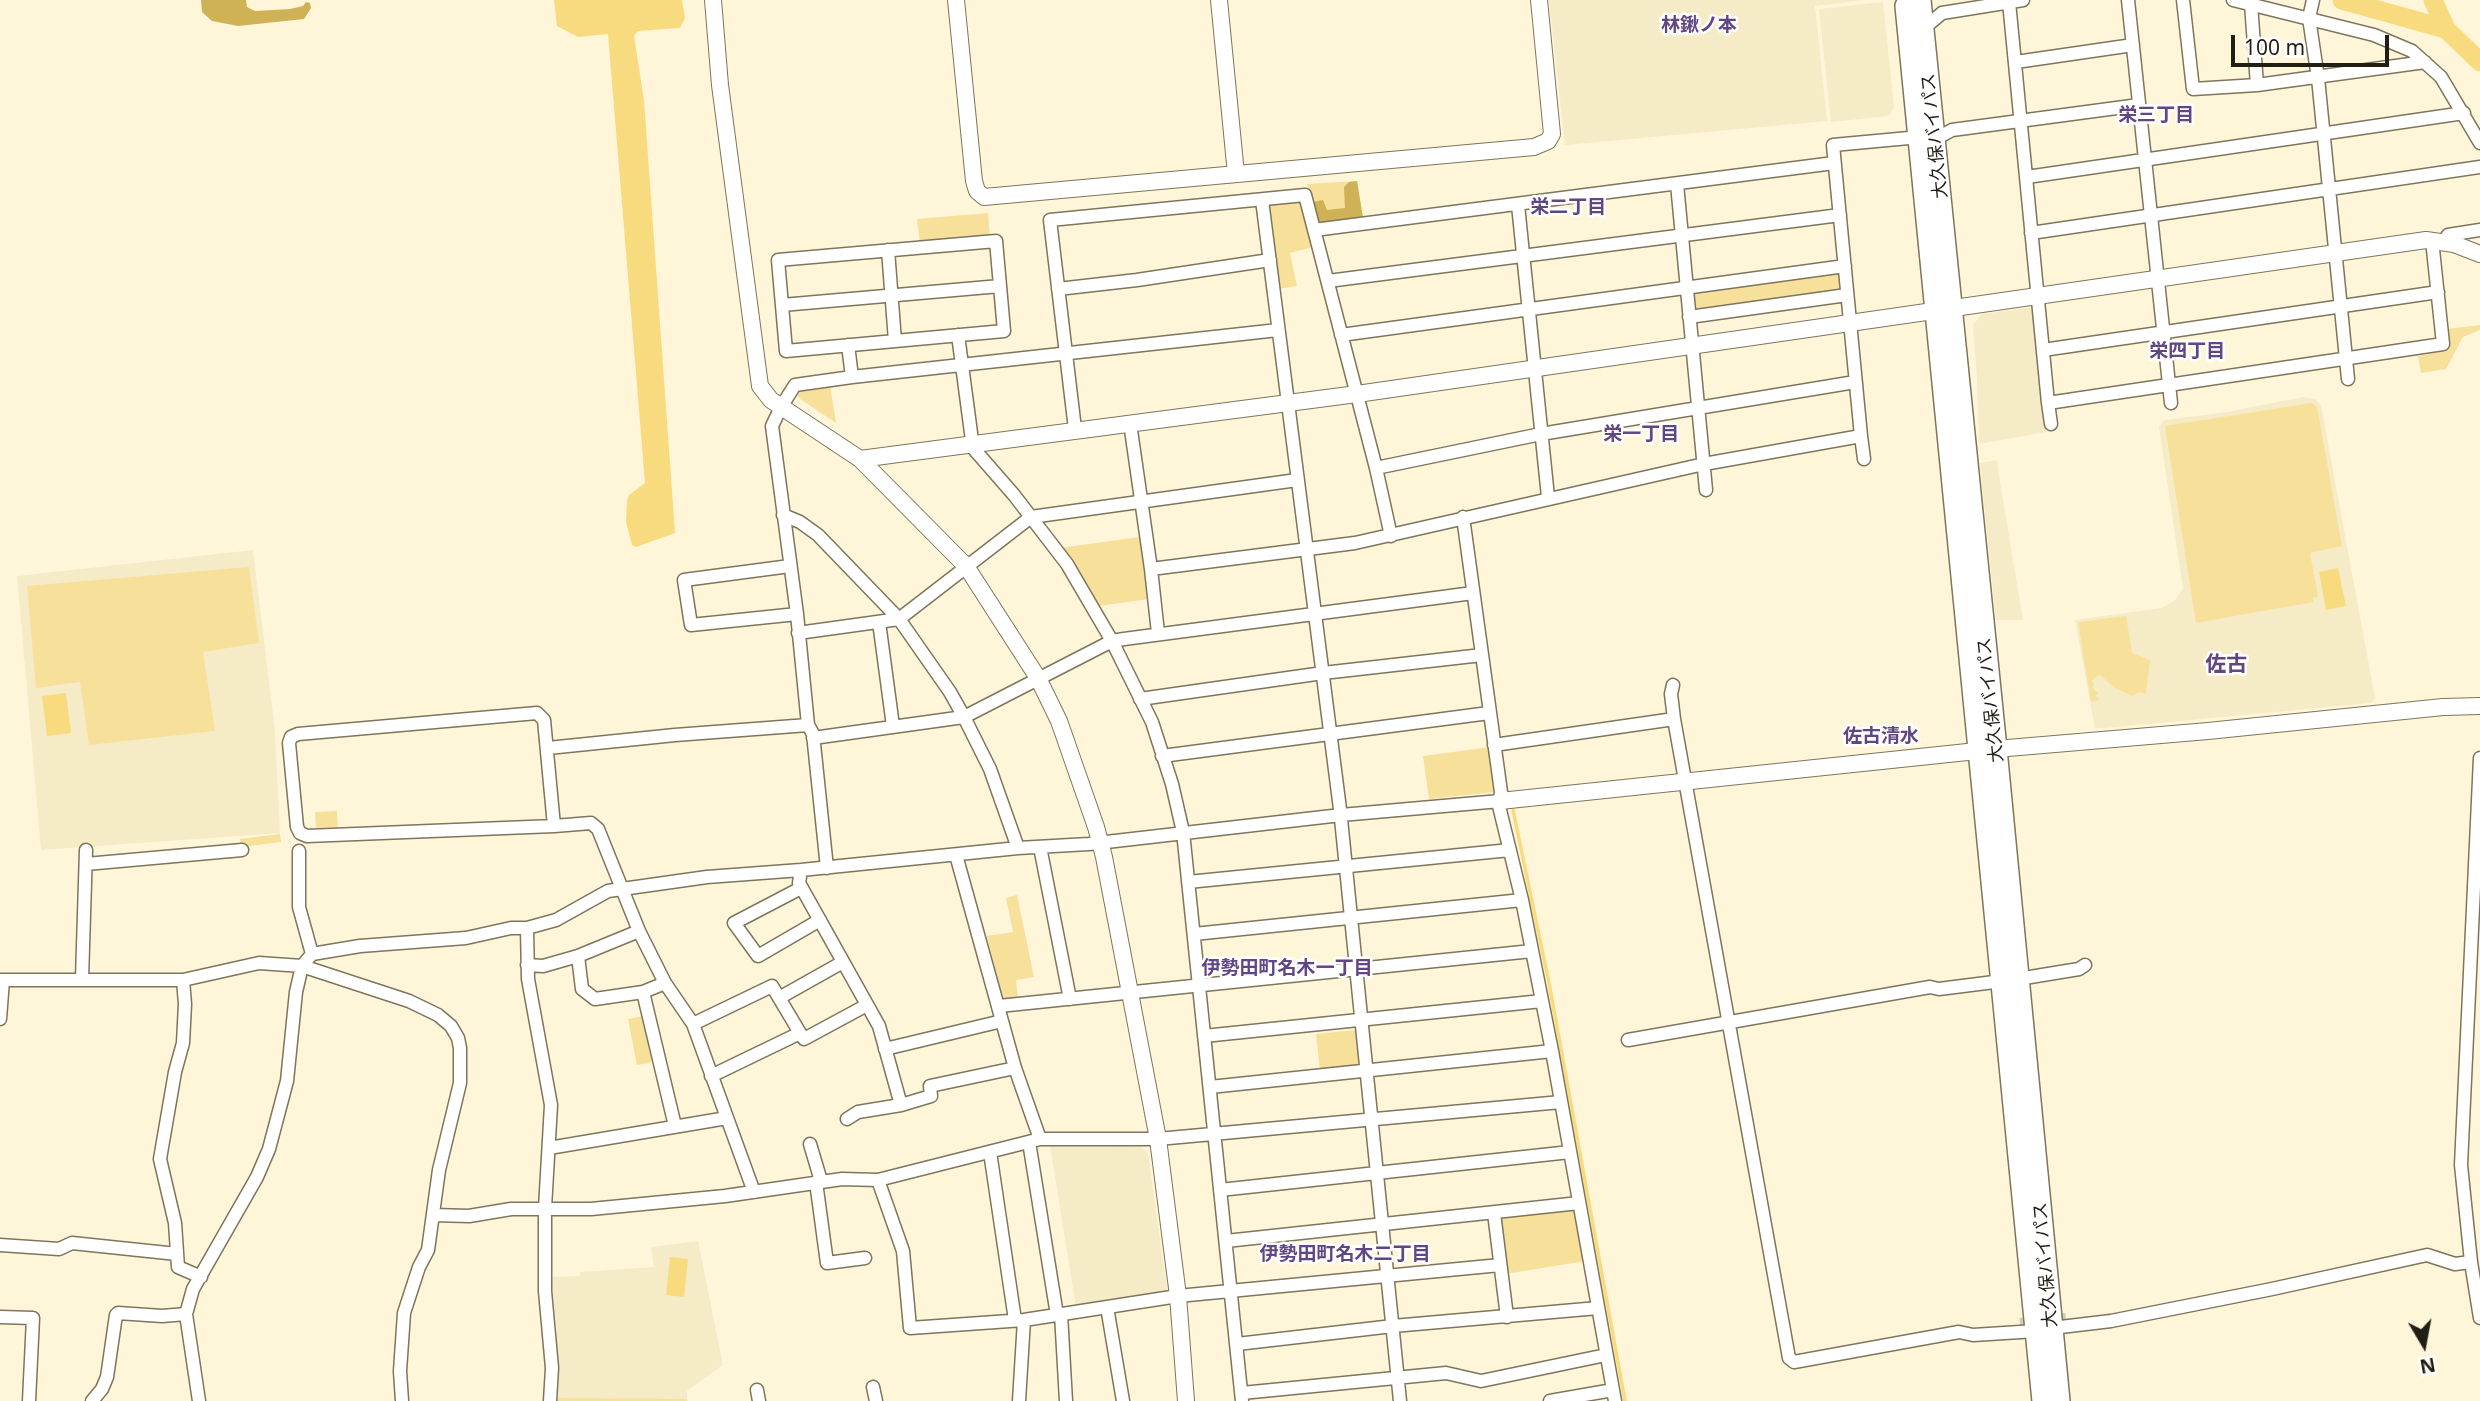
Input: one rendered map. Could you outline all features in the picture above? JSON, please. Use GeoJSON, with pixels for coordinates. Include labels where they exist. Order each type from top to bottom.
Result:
{"type":"FeatureCollection","features":[{"type":"Feature","properties":{"kind":"highway"},"geometry":{"type":"LineString","coordinates":[[1895,0],[1905,56],[1913,79]]}},
{"type":"Feature","properties":{"kind":"highway","name":"大久保バイパス"},"geometry":{"type":"LineString","coordinates":[[1906,0],[1913,79],[1928,140]]}},
{"type":"Feature","properties":{"kind":"highway","name":"大久保バイパス"},"geometry":{"type":"LineString","coordinates":[[1920,0],[1927,59],[1928,140],[2043,1326],[2043,1401]]}},
{"type":"Feature","properties":{"kind":"highway"},"geometry":{"type":"LineString","coordinates":[[1927,59],[1929,0]]}},
{"type":"Feature","properties":{"kind":"highway","name":"大久保バイパス"},"geometry":{"type":"LineString","coordinates":[[2043,1326],[2059,1401]]}},
{"type":"Feature","properties":{"kind":"street"},"geometry":{"type":"LineString","coordinates":[[713,0],[720,85],[760,385],[771,400],[860,459],[966,566],[1038,678],[1059,721],[1101,843],[1158,1139],[1178,1296],[1186,1401]]}},
{"type":"Feature","properties":{"kind":"street"},"geometry":{"type":"LineString","coordinates":[[956,0],[974,181],[977,191],[984,197],[1534,147],[1548,141],[1552,134],[1539,0]]}},
{"type":"Feature","properties":{"kind":"street"},"geometry":{"type":"LineString","coordinates":[[1219,0],[1236,174]]}},
{"type":"Feature","properties":{"kind":"street"},"geometry":{"type":"LineString","coordinates":[[2128,0],[2171,404]]}},
{"type":"Feature","properties":{"kind":"street"},"geometry":{"type":"LineString","coordinates":[[2183,0],[2193,89],[2318,78],[2425,62]]}},
{"type":"Feature","properties":{"kind":"street"},"geometry":{"type":"LineString","coordinates":[[2232,0],[2393,41],[2412,51],[2441,78],[2480,143]]}},
{"type":"Feature","properties":{"kind":"street"},"geometry":{"type":"LineString","coordinates":[[2313,0],[2309,18],[2324,133],[2348,379]]}},
{"type":"Feature","properties":{"kind":"street"},"geometry":{"type":"LineString","coordinates":[[1929,24],[1942,13],[2016,1],[2016,62],[2050,424]]}},
{"type":"Feature","properties":{"kind":"street"},"geometry":{"type":"LineString","coordinates":[[2251,4],[2257,85]]}},
{"type":"Feature","properties":{"kind":"street"},"geometry":{"type":"LineString","coordinates":[[2016,62],[2133,45]]}},
{"type":"Feature","properties":{"kind":"street"},"geometry":{"type":"LineString","coordinates":[[1864,459],[1833,145],[1928,140],[1952,130],[2139,105]]}},
{"type":"Feature","properties":{"kind":"street"},"geometry":{"type":"LineString","coordinates":[[2027,177],[2463,113]]}},
{"type":"Feature","properties":{"kind":"street"},"geometry":{"type":"LineString","coordinates":[[1314,230],[1835,163]]}},
{"type":"Feature","properties":{"kind":"street"},"geometry":{"type":"LineString","coordinates":[[2031,233],[2480,167]]}},
{"type":"Feature","properties":{"kind":"street"},"geometry":{"type":"LineString","coordinates":[[1677,184],[1706,490]]}},
{"type":"Feature","properties":{"kind":"street"},"geometry":{"type":"LineString","coordinates":[[1075,429],[1050,220],[1305,195],[1391,536]]}},
{"type":"Feature","properties":{"kind":"street"},"geometry":{"type":"LineString","coordinates":[[1262,200],[1341,815],[1400,1401]]}},
{"type":"Feature","properties":{"kind":"street"},"geometry":{"type":"LineString","coordinates":[[1518,205],[1548,498]]}},
{"type":"Feature","properties":{"kind":"street"},"geometry":{"type":"LineString","coordinates":[[1328,281],[1840,215]]}},
{"type":"Feature","properties":{"kind":"street"},"geometry":{"type":"LineString","coordinates":[[860,459],[1357,394],[2438,240],[2448,235],[2480,230]]}},
{"type":"Feature","properties":{"kind":"street"},"geometry":{"type":"LineString","coordinates":[[2438,240],[2480,254]]}},
{"type":"Feature","properties":{"kind":"street"},"geometry":{"type":"LineString","coordinates":[[2048,402],[2443,344],[2438,292],[2438,240]]}},
{"type":"Feature","properties":{"kind":"street"},"geometry":{"type":"LineString","coordinates":[[996,241],[1000,286],[1004,331],[786,351],[778,260],[996,241]]}},
{"type":"Feature","properties":{"kind":"street"},"geometry":{"type":"LineString","coordinates":[[888,250],[895,341]]}},
{"type":"Feature","properties":{"kind":"street"},"geometry":{"type":"LineString","coordinates":[[1058,289],[1270,260]]}},
{"type":"Feature","properties":{"kind":"street"},"geometry":{"type":"LineString","coordinates":[[1341,335],[1845,266]]}},
{"type":"Feature","properties":{"kind":"street"},"geometry":{"type":"LineString","coordinates":[[782,305],[1000,286]]}},
{"type":"Feature","properties":{"kind":"street"},"geometry":{"type":"LineString","coordinates":[[2043,350],[2438,292]]}},
{"type":"Feature","properties":{"kind":"street"},"geometry":{"type":"LineString","coordinates":[[1689,317],[1847,295]]}},
{"type":"Feature","properties":{"kind":"street"},"geometry":{"type":"LineString","coordinates":[[827,868],[772,426],[796,385],[1278,330]]}},
{"type":"Feature","properties":{"kind":"street"},"geometry":{"type":"LineString","coordinates":[[958,335],[973,448],[1067,564],[1112,641],[1152,722],[1183,832],[1242,1397],[1398,1376],[1446,1373],[1481,1381],[1606,1355]]}},
{"type":"Feature","properties":{"kind":"street"},"geometry":{"type":"LineString","coordinates":[[848,345],[852,377]]}},
{"type":"Feature","properties":{"kind":"street"},"geometry":{"type":"LineString","coordinates":[[1376,468],[1541,433],[1855,382]]}},
{"type":"Feature","properties":{"kind":"street"},"geometry":{"type":"LineString","coordinates":[[1130,423],[1158,633]]}},
{"type":"Feature","properties":{"kind":"street"},"geometry":{"type":"LineString","coordinates":[[1151,569],[1391,536],[1463,517],[1704,464],[1861,436]]}},
{"type":"Feature","properties":{"kind":"street"},"geometry":{"type":"LineString","coordinates":[[798,633],[899,619],[1031,517],[1297,480]]}},
{"type":"Feature","properties":{"kind":"street"},"geometry":{"type":"LineString","coordinates":[[783,514],[818,535],[899,619],[964,716],[990,769],[1018,848]]}},
{"type":"Feature","properties":{"kind":"street"},"geometry":{"type":"LineString","coordinates":[[1463,517],[1500,801],[1552,1051],[1614,1396],[1550,1401]]}},
{"type":"Feature","properties":{"kind":"street"},"geometry":{"type":"LineString","coordinates":[[790,566],[684,580],[691,625],[797,614]]}},
{"type":"Feature","properties":{"kind":"street"},"geometry":{"type":"LineString","coordinates":[[548,748],[675,735],[810,732],[893,726],[964,716],[1112,641],[1473,593]]}},
{"type":"Feature","properties":{"kind":"street"},"geometry":{"type":"LineString","coordinates":[[880,622],[893,726]]}},
{"type":"Feature","properties":{"kind":"street"},"geometry":{"type":"LineString","coordinates":[[1140,699],[1323,673],[1482,655]]}},
{"type":"Feature","properties":{"kind":"street"},"geometry":{"type":"LineString","coordinates":[[1673,685],[1671,694],[1674,719],[1789,1358],[1794,1362],[1959,1332],[1973,1335],[2111,1321],[2427,1255],[2455,1264],[2470,1262]]}},
{"type":"Feature","properties":{"kind":"street"},"geometry":{"type":"LineString","coordinates":[[199,1401],[187,1314],[193,1289],[257,1177],[269,1149],[288,1081],[296,992],[302,966],[312,954],[360,946],[466,938],[511,928],[527,928],[555,920],[608,891],[707,877],[827,868],[1018,848],[1101,843],[1341,815],[1987,750],[2442,707],[2480,706]]}},
{"type":"Feature","properties":{"kind":"street"},"geometry":{"type":"LineString","coordinates":[[554,826],[544,720],[537,713],[298,734],[291,737],[289,743],[298,827],[303,834],[554,826],[591,823],[598,829],[639,931],[665,983],[693,1024],[754,1192]]}},
{"type":"Feature","properties":{"kind":"street"},"geometry":{"type":"LineString","coordinates":[[1162,755],[1489,713]]}},
{"type":"Feature","properties":{"kind":"street"},"geometry":{"type":"LineString","coordinates":[[1494,745],[1674,719]]}},
{"type":"Feature","properties":{"kind":"street"},"geometry":{"type":"LineString","coordinates":[[2480,758],[2461,1165],[2470,1262],[2480,1318]]}},
{"type":"Feature","properties":{"kind":"street"},"geometry":{"type":"LineString","coordinates":[[1040,847],[1070,999]]}},
{"type":"Feature","properties":{"kind":"street"},"geometry":{"type":"LineString","coordinates":[[82,979],[86,857],[242,850]]}},
{"type":"Feature","properties":{"kind":"street"},"geometry":{"type":"LineString","coordinates":[[1188,882],[1510,850]]}},
{"type":"Feature","properties":{"kind":"street"},"geometry":{"type":"LineString","coordinates":[[299,851],[299,907],[312,954]]}},
{"type":"Feature","properties":{"kind":"street"},"geometry":{"type":"LineString","coordinates":[[956,855],[1034,1141],[1059,1314],[1066,1401]]}},
{"type":"Feature","properties":{"kind":"street"},"geometry":{"type":"LineString","coordinates":[[801,870],[801,888],[879,1026],[901,1105]]}},
{"type":"Feature","properties":{"kind":"street"},"geometry":{"type":"LineString","coordinates":[[801,888],[734,923],[758,956],[820,920]]}},
{"type":"Feature","properties":{"kind":"street"},"geometry":{"type":"LineString","coordinates":[[1194,934],[1521,900]]}},
{"type":"Feature","properties":{"kind":"street"},"geometry":{"type":"LineString","coordinates":[[527,928],[527,965],[551,1105],[545,1209],[545,1291],[552,1368],[550,1401]]}},
{"type":"Feature","properties":{"kind":"street"},"geometry":{"type":"LineString","coordinates":[[527,965],[542,966],[578,956],[639,931]]}},
{"type":"Feature","properties":{"kind":"street"},"geometry":{"type":"LineString","coordinates":[[999,1006],[1532,951]]}},
{"type":"Feature","properties":{"kind":"street"},"geometry":{"type":"LineString","coordinates":[[578,956],[582,989],[594,999],[643,992],[665,983]]}},
{"type":"Feature","properties":{"kind":"street"},"geometry":{"type":"LineString","coordinates":[[779,998],[843,962]]}},
{"type":"Feature","properties":{"kind":"street"},"geometry":{"type":"LineString","coordinates":[[0,1018],[2,980],[183,980],[259,963],[302,966],[424,1007],[451,1026],[458,1038],[460,1083],[439,1170],[428,1250],[419,1267],[403,1322],[400,1371],[402,1401]]}},
{"type":"Feature","properties":{"kind":"street"},"geometry":{"type":"LineString","coordinates":[[1628,1040],[1930,987],[1939,989],[2009,977]]}},
{"type":"Feature","properties":{"kind":"street"},"geometry":{"type":"LineString","coordinates":[[183,980],[183,1043],[175,1072],[160,1159],[175,1223],[178,1267],[201,1277]]}},
{"type":"Feature","properties":{"kind":"street"},"geometry":{"type":"LineString","coordinates":[[693,1024],[772,986],[804,1039],[867,1005]]}},
{"type":"Feature","properties":{"kind":"street"},"geometry":{"type":"LineString","coordinates":[[643,992],[675,1126]]}},
{"type":"Feature","properties":{"kind":"street"},"geometry":{"type":"LineString","coordinates":[[1204,1036],[1542,1001]]}},
{"type":"Feature","properties":{"kind":"street"},"geometry":{"type":"LineString","coordinates":[[885,1049],[1002,1021]]}},
{"type":"Feature","properties":{"kind":"street"},"geometry":{"type":"LineString","coordinates":[[711,1076],[800,1032]]}},
{"type":"Feature","properties":{"kind":"street"},"geometry":{"type":"LineString","coordinates":[[1210,1087],[1552,1051]]}},
{"type":"Feature","properties":{"kind":"street"},"geometry":{"type":"LineString","coordinates":[[847,1119],[858,1112],[931,1097],[930,1086],[1015,1068]]}},
{"type":"Feature","properties":{"kind":"street"},"geometry":{"type":"LineString","coordinates":[[433,1215],[469,1216],[511,1209],[628,1206],[842,1179],[878,1181],[1034,1141],[1158,1139],[1560,1102]]}},
{"type":"Feature","properties":{"kind":"street"},"geometry":{"type":"LineString","coordinates":[[549,1148],[727,1118]]}},
{"type":"Feature","properties":{"kind":"street"},"geometry":{"type":"LineString","coordinates":[[810,1144],[818,1182],[827,1263],[865,1259]]}},
{"type":"Feature","properties":{"kind":"street"},"geometry":{"type":"LineString","coordinates":[[990,1152],[1019,1320],[1019,1401]]}},
{"type":"Feature","properties":{"kind":"street"},"geometry":{"type":"LineString","coordinates":[[1220,1190],[1570,1152]]}},
{"type":"Feature","properties":{"kind":"street"},"geometry":{"type":"LineString","coordinates":[[878,1181],[903,1251],[910,1328],[1019,1320],[1178,1296],[1500,1265]]}},
{"type":"Feature","properties":{"kind":"street"},"geometry":{"type":"LineString","coordinates":[[1226,1241],[1579,1203]]}},
{"type":"Feature","properties":{"kind":"street"},"geometry":{"type":"LineString","coordinates":[[1494,1213],[1507,1317]]}},
{"type":"Feature","properties":{"kind":"street"},"geometry":{"type":"LineString","coordinates":[[0,1245],[60,1249],[72,1243],[177,1254]]}},
{"type":"Feature","properties":{"kind":"street"},"geometry":{"type":"LineString","coordinates":[[1107,1307],[1123,1401]]}},
{"type":"Feature","properties":{"kind":"street"},"geometry":{"type":"LineString","coordinates":[[1237,1344],[1393,1326],[1598,1308]]}},
{"type":"Feature","properties":{"kind":"street"},"geometry":{"type":"LineString","coordinates":[[92,1401],[102,1389],[107,1377],[118,1313],[162,1316],[187,1314]]}},
{"type":"Feature","properties":{"kind":"street"},"geometry":{"type":"LineString","coordinates":[[0,1317],[33,1318],[29,1401]]}},
{"type":"Feature","properties":{"kind":"street"},"geometry":{"type":"LineString","coordinates":[[873,1387],[876,1401]]}},
{"type":"Feature","properties":{"kind":"shaded area"},"geometry":{"type":"Polygon","coordinates":[[[201,0],[246,0],[247,7],[255,11],[290,9],[303,6],[306,2],[310,3],[311,8],[304,19],[238,26],[212,21],[202,12],[201,0]]]}},
{"type":"Feature","properties":{"kind":"shaded area"},"geometry":{"type":"Polygon","coordinates":[[[554,0],[682,0],[685,18],[680,28],[638,31],[634,36],[644,100],[675,533],[636,547],[632,545],[626,522],[627,501],[629,495],[645,483],[608,34],[578,37],[557,26],[554,0]]]}},
{"type":"Feature","properties":{"kind":"shaded area"},"geometry":{"type":"Polygon","coordinates":[[[1549,0],[1864,0],[1815,6],[1827,121],[1565,145],[1549,0]]]}},
{"type":"Feature","properties":{"kind":"shaded area"},"geometry":{"type":"Polygon","coordinates":[[[1883,2],[1894,107],[1889,116],[1831,122],[1819,9],[1883,2]]]}},
{"type":"Feature","properties":{"kind":"shaded area"},"geometry":{"type":"Polygon","coordinates":[[[1357,181],[1363,218],[1319,221],[1307,184],[1357,181]]]}},
{"type":"Feature","properties":{"kind":"shaded area"},"geometry":{"type":"Polygon","coordinates":[[[1357,181],[1363,218],[1323,223],[1319,221],[1313,202],[1323,200],[1327,210],[1345,208],[1344,187],[1349,182],[1357,181]]]}},
{"type":"Feature","properties":{"kind":"shaded area"},"geometry":{"type":"Polygon","coordinates":[[[1296,199],[1303,203],[1313,247],[1290,253],[1297,286],[1278,289],[1268,210],[1272,203],[1296,199]]]}},
{"type":"Feature","properties":{"kind":"shaded area"},"geometry":{"type":"Polygon","coordinates":[[[988,213],[990,238],[920,244],[917,219],[988,213]]]}},
{"type":"Feature","properties":{"kind":"shaded area"},"geometry":{"type":"Polygon","coordinates":[[[1837,270],[1841,273],[1843,290],[1693,314],[1691,295],[1694,289],[1837,270]]]}},
{"type":"Feature","properties":{"kind":"shaded area"},"geometry":{"type":"Polygon","coordinates":[[[2034,307],[2046,432],[1979,444],[1973,325],[1982,314],[2034,307]]]}},
{"type":"Feature","properties":{"kind":"shaded area"},"geometry":{"type":"Polygon","coordinates":[[[2480,325],[2480,330],[2463,337],[2446,369],[2421,373],[2418,356],[2446,351],[2447,329],[2480,325]]]}},
{"type":"Feature","properties":{"kind":"shaded area"},"geometry":{"type":"Polygon","coordinates":[[[830,385],[836,423],[800,399],[796,393],[797,390],[830,385]]]}},
{"type":"Feature","properties":{"kind":"shaded area"},"geometry":{"type":"Polygon","coordinates":[[[2303,397],[2315,399],[2321,405],[2375,698],[2371,703],[2095,729],[2075,620],[2161,608],[2174,601],[2183,589],[2159,427],[2164,420],[2227,412],[2303,397]]]}},
{"type":"Feature","properties":{"kind":"shaded area"},"geometry":{"type":"Polygon","coordinates":[[[2312,403],[2317,407],[2342,546],[2310,553],[2318,596],[2313,598],[2313,602],[2196,623],[2165,426],[2312,403]]]}},
{"type":"Feature","properties":{"kind":"shaded area"},"geometry":{"type":"Polygon","coordinates":[[[1997,460],[2023,620],[1996,620],[1980,463],[1997,460]]]}},
{"type":"Feature","properties":{"kind":"shaded area"},"geometry":{"type":"Polygon","coordinates":[[[1139,537],[1149,599],[1098,606],[1060,548],[1139,537]]]}},
{"type":"Feature","properties":{"kind":"shaded area"},"geometry":{"type":"Polygon","coordinates":[[[253,550],[275,731],[280,833],[41,850],[17,576],[253,550]]]}},
{"type":"Feature","properties":{"kind":"shaded area"},"geometry":{"type":"Polygon","coordinates":[[[249,567],[259,643],[203,652],[215,731],[89,745],[80,682],[36,688],[27,586],[249,567]]]}},
{"type":"Feature","properties":{"kind":"shaded area"},"geometry":{"type":"Polygon","coordinates":[[[2338,568],[2346,606],[2326,610],[2319,572],[2338,568]]]}},
{"type":"Feature","properties":{"kind":"shaded area"},"geometry":{"type":"Polygon","coordinates":[[[2126,616],[2132,653],[2150,660],[2146,694],[2139,692],[2132,696],[2115,688],[2099,674],[2092,681],[2092,688],[2098,693],[2095,696],[2100,700],[2091,702],[2078,622],[2126,616]]]}},
{"type":"Feature","properties":{"kind":"shaded area"},"geometry":{"type":"Polygon","coordinates":[[[66,693],[71,733],[47,736],[42,696],[66,693]]]}},
{"type":"Feature","properties":{"kind":"shaded area"},"geometry":{"type":"Polygon","coordinates":[[[1490,747],[1496,792],[1429,799],[1423,756],[1490,747]]]}},
{"type":"Feature","properties":{"kind":"shaded area"},"geometry":{"type":"Polygon","coordinates":[[[337,811],[338,827],[316,828],[315,812],[337,811]]]}},
{"type":"Feature","properties":{"kind":"shaded area"},"geometry":{"type":"Polygon","coordinates":[[[280,834],[281,842],[241,847],[240,839],[280,834]]]}},
{"type":"Feature","properties":{"kind":"shaded area"},"geometry":{"type":"Polygon","coordinates":[[[1017,895],[1034,977],[1016,980],[1018,999],[1003,1000],[987,936],[1013,932],[1006,898],[1017,895]]]}},
{"type":"Feature","properties":{"kind":"shaded area"},"geometry":{"type":"Polygon","coordinates":[[[643,1016],[654,1058],[650,1063],[637,1065],[628,1019],[643,1016]]]}},
{"type":"Feature","properties":{"kind":"shaded area"},"geometry":{"type":"Polygon","coordinates":[[[1355,1030],[1359,1067],[1320,1071],[1316,1034],[1355,1030]]]}},
{"type":"Feature","properties":{"kind":"shaded area"},"geometry":{"type":"Polygon","coordinates":[[[1050,1146],[1142,1147],[1148,1154],[1167,1289],[1162,1294],[1076,1307],[1050,1146]]]}},
{"type":"Feature","properties":{"kind":"shaded area"},"geometry":{"type":"Polygon","coordinates":[[[1577,1209],[1586,1261],[1505,1274],[1499,1216],[1577,1209]]]}},
{"type":"Feature","properties":{"kind":"shaded area"},"geometry":{"type":"Polygon","coordinates":[[[698,1241],[723,1365],[687,1391],[687,1401],[556,1401],[557,1331],[551,1277],[580,1276],[580,1272],[654,1267],[651,1247],[698,1241]]]}},
{"type":"Feature","properties":{"kind":"shaded area"},"geometry":{"type":"Polygon","coordinates":[[[670,1257],[688,1259],[684,1297],[666,1295],[670,1257]]]}},
{"type":"Feature","properties":{"kind":"shaded area"},"geometry":{"type":"Polygon","coordinates":[[[556,1398],[687,1399],[687,1401],[556,1401],[556,1398]]]}},
{"type":"Feature","properties":{"kind":"waterway"},"geometry":{"type":"LineString","coordinates":[[2342,0],[2446,29]]}},
{"type":"Feature","properties":{"kind":"waterway"},"geometry":{"type":"LineString","coordinates":[[2433,0],[2446,29],[2480,62]]}},
{"type":"Feature","properties":{"kind":"waterway"},"geometry":{"type":"LineString","coordinates":[[1513,810],[1549,983],[1625,1401]]}},
{"type":"Feature","properties":{"kind":"tunnel"},"geometry":{"type":"LineString","coordinates":[[2020,1324],[2066,1319]]}},
{"type":"Feature","properties":{"kind":"district","name":"林鍬ノ本"},"geometry":{"type":"Point","coordinates":[1699,26]}},
{"type":"Feature","properties":{"kind":"district","name":"栄三丁目"},"geometry":{"type":"Point","coordinates":[2156,116]}},
{"type":"Feature","properties":{"kind":"district","name":"栄二丁目"},"geometry":{"type":"Point","coordinates":[1568,208]}},
{"type":"Feature","properties":{"kind":"district","name":"栄四丁目"},"geometry":{"type":"Point","coordinates":[2187,352]}},
{"type":"Feature","properties":{"kind":"district","name":"栄一丁目"},"geometry":{"type":"Point","coordinates":[1641,435]}},
{"type":"Feature","properties":{"kind":"district","name":"佐古"},"geometry":{"type":"Point","coordinates":[2226,665]}},
{"type":"Feature","properties":{"kind":"district","name":"佐古清水"},"geometry":{"type":"Point","coordinates":[1881,737]}},
{"type":"Feature","properties":{"kind":"district","name":"伊勢田町名木一丁目"},"geometry":{"type":"Point","coordinates":[1287,969]}},
{"type":"Feature","properties":{"kind":"district","name":"伊勢田町名木二丁目"},"geometry":{"type":"Point","coordinates":[1345,1255]}}]}
